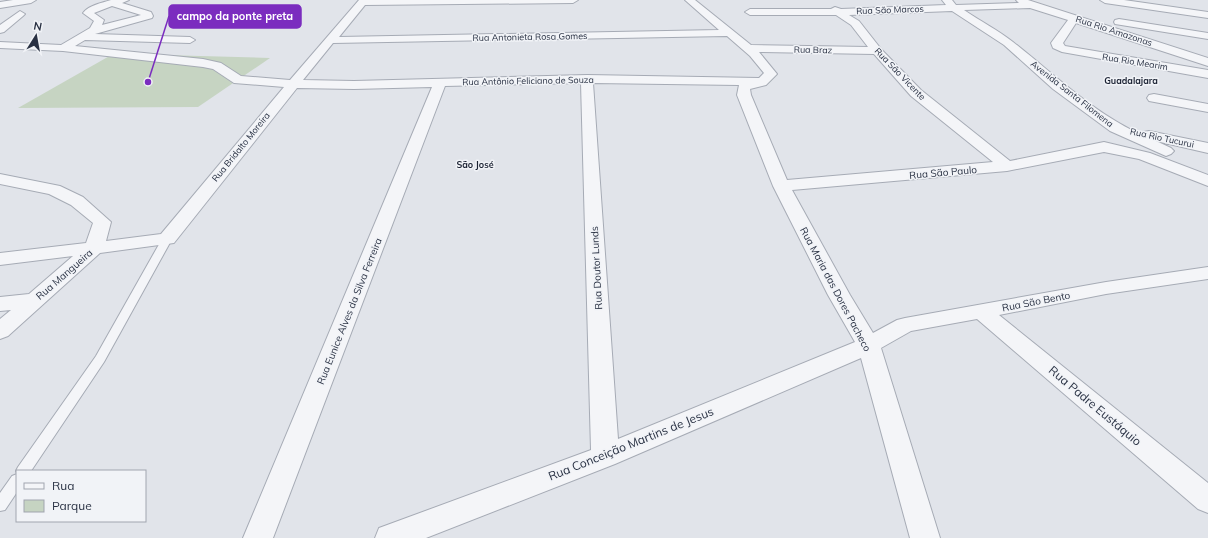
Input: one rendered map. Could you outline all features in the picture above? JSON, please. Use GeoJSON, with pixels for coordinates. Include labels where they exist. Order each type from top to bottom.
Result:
{"type":"FeatureCollection","features":[{"type":"Feature","properties":{"kind":"street"},"geometry":{"type":"LineString","coordinates":[[0,5],[31,0]]}},
{"type":"Feature","properties":{"kind":"street"},"geometry":{"type":"LineString","coordinates":[[95,30],[98,20],[88,13],[93,9],[124,0]]}},
{"type":"Feature","properties":{"kind":"street"},"geometry":{"type":"LineString","coordinates":[[363,1],[573,0]]}},
{"type":"Feature","properties":{"kind":"street"},"geometry":{"type":"LineString","coordinates":[[690,0],[702,13],[757,54],[771,74],[762,82]]}},
{"type":"Feature","properties":{"kind":"street","name":"Rua São Vicente"},"geometry":{"type":"LineString","coordinates":[[813,0],[841,12],[855,22],[877,51],[916,93],[1007,166]]}},
{"type":"Feature","properties":{"kind":"street"},"geometry":{"type":"LineString","coordinates":[[1105,0],[1208,15]]}},
{"type":"Feature","properties":{"kind":"street"},"geometry":{"type":"LineString","coordinates":[[1177,0],[1208,12]]}},
{"type":"Feature","properties":{"kind":"street","name":"Rua Bridalto Moreira"},"geometry":{"type":"LineString","coordinates":[[167,239],[251,134],[332,40],[363,1]]}},
{"type":"Feature","properties":{"kind":"street","name":"Rua São Marcos"},"geometry":{"type":"LineString","coordinates":[[750,12],[841,12],[951,4],[1026,2]]}},
{"type":"Feature","properties":{"kind":"street","name":"Rua Rio Amazonas"},"geometry":{"type":"LineString","coordinates":[[1026,2],[1208,62]]}},
{"type":"Feature","properties":{"kind":"street"},"geometry":{"type":"LineString","coordinates":[[63,48],[95,30],[148,16],[148,14],[111,3]]}},
{"type":"Feature","properties":{"kind":"street","name":"Avenida Santa Filomena"},"geometry":{"type":"LineString","coordinates":[[951,4],[1008,44],[1058,86],[1115,128],[1208,169]]}},
{"type":"Feature","properties":{"kind":"street"},"geometry":{"type":"LineString","coordinates":[[1054,12],[1208,36]]}},
{"type":"Feature","properties":{"kind":"street"},"geometry":{"type":"LineString","coordinates":[[0,30],[20,14]]}},
{"type":"Feature","properties":{"kind":"street","name":"Rua Rio Mearim"},"geometry":{"type":"LineString","coordinates":[[1074,19],[1057,43],[1057,46],[1062,49],[1208,74]]}},
{"type":"Feature","properties":{"kind":"street","name":"Rua Antonieta Rosa Gomes"},"geometry":{"type":"LineString","coordinates":[[332,40],[727,33]]}},
{"type":"Feature","properties":{"kind":"street"},"geometry":{"type":"LineString","coordinates":[[84,37],[190,40]]}},
{"type":"Feature","properties":{"kind":"street","name":"Rua Antônio Feliciano de Souza"},"geometry":{"type":"LineString","coordinates":[[0,45],[63,48],[203,63],[225,69],[238,80],[293,84],[440,83],[587,79],[762,82]]}},
{"type":"Feature","properties":{"kind":"street","name":"Rua Braz"},"geometry":{"type":"LineString","coordinates":[[748,48],[877,51]]}},
{"type":"Feature","properties":{"kind":"street","name":"Rua Doutor Lunds"},"geometry":{"type":"LineString","coordinates":[[587,79],[605,456]]}},
{"type":"Feature","properties":{"kind":"street","name":"Rua Maria das Dores Pacheco"},"geometry":{"type":"LineString","coordinates":[[762,82],[744,87],[744,95],[781,186],[839,295],[869,345],[925,538]]}},
{"type":"Feature","properties":{"kind":"street","name":"Rua Eunice Alves da Silva Ferreira"},"geometry":{"type":"LineString","coordinates":[[258,538],[440,83]]}},
{"type":"Feature","properties":{"kind":"street"},"geometry":{"type":"LineString","coordinates":[[1154,98],[1208,108]]}},
{"type":"Feature","properties":{"kind":"street","name":"Rua Rio Tucurui"},"geometry":{"type":"LineString","coordinates":[[1115,128],[1208,148]]}},
{"type":"Feature","properties":{"kind":"street","name":"Rua São Paulo"},"geometry":{"type":"LineString","coordinates":[[781,186],[1007,166],[1104,147],[1119,148],[1150,157],[1208,181]]}},
{"type":"Feature","properties":{"kind":"street","name":"Rua Mangueira"},"geometry":{"type":"LineString","coordinates":[[0,179],[54,190],[77,201],[102,222],[94,248],[33,300],[0,331]]}},
{"type":"Feature","properties":{"kind":"street"},"geometry":{"type":"LineString","coordinates":[[0,259],[167,239]]}},
{"type":"Feature","properties":{"kind":"street","name":"Rua São Bento"},"geometry":{"type":"LineString","coordinates":[[869,345],[905,325],[982,312],[1099,289],[1208,273]]}},
{"type":"Feature","properties":{"kind":"street"},"geometry":{"type":"LineString","coordinates":[[1187,276],[1208,288]]}},
{"type":"Feature","properties":{"kind":"street"},"geometry":{"type":"LineString","coordinates":[[0,304],[33,300]]}},
{"type":"Feature","properties":{"kind":"street","name":"Rua Padre Eustáquio"},"geometry":{"type":"LineString","coordinates":[[982,312],[1208,500]]}},
{"type":"Feature","properties":{"kind":"street","name":"Rua Conceição Martins de Jesus"},"geometry":{"type":"LineString","coordinates":[[390,538],[605,456],[869,345]]}},
{"type":"Feature","properties":{"kind":"lane"},"geometry":{"type":"LineString","coordinates":[[24,470],[100,359],[167,239]]}},
{"type":"Feature","properties":{"kind":"lane"},"geometry":{"type":"LineString","coordinates":[[0,505],[16,481]]}},
{"type":"Feature","properties":{"kind":"green space"},"geometry":{"type":"Polygon","coordinates":[[[113,54],[270,58],[198,107],[18,108],[113,54]]]}},
{"type":"Feature","properties":{"kind":"place","name":"campo da ponte preta"},"geometry":{"type":"Point","coordinates":[148,82]}},
{"type":"Feature","properties":{"kind":"district","name":"Guadalajara"},"geometry":{"type":"Point","coordinates":[1131,81]}},
{"type":"Feature","properties":{"kind":"district","name":"São José"},"geometry":{"type":"Point","coordinates":[475,165]}}]}
